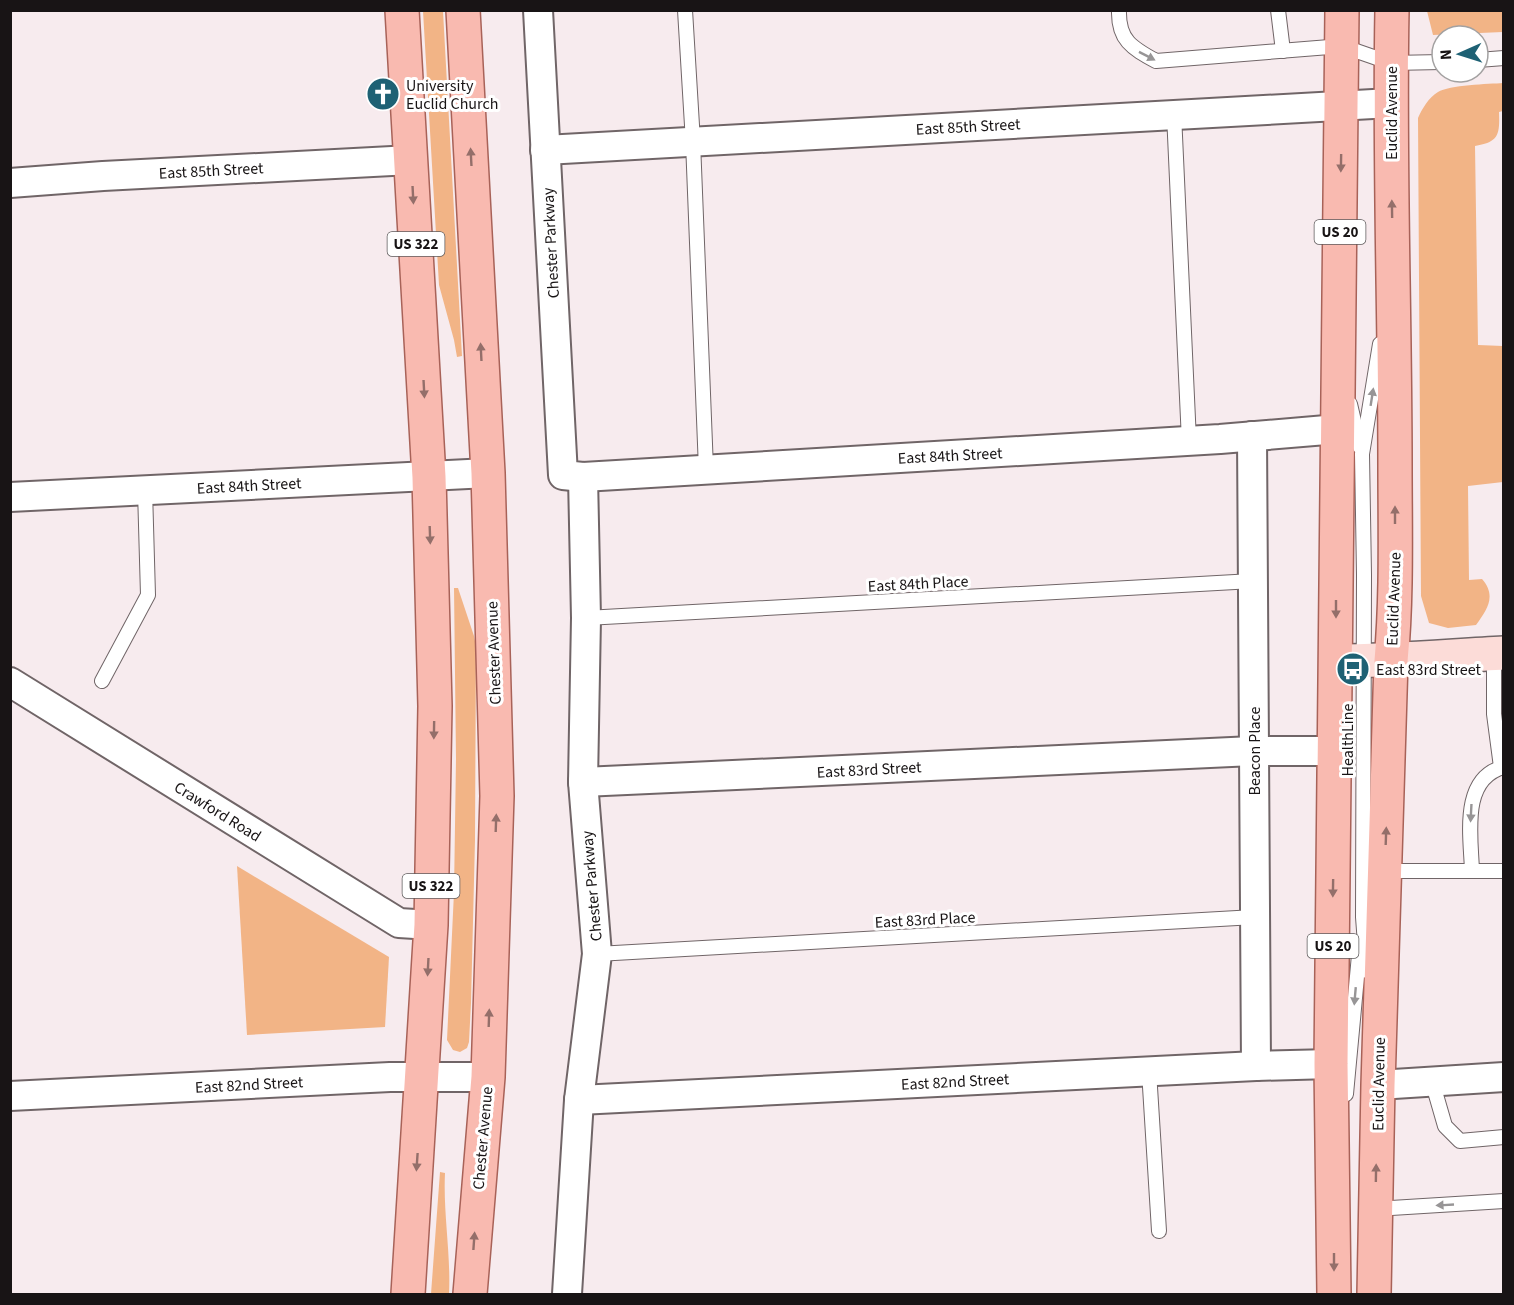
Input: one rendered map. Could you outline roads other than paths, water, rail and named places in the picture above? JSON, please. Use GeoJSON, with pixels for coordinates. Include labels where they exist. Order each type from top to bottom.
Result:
{"type":"FeatureCollection","features":[{"type":"Feature","properties":{"kind":"main road","name":"US 322"},"geometry":{"type":"LineString","coordinates":[[402,10],[429,477],[435,706],[431,925],[408,1294]]}},
{"type":"Feature","properties":{"kind":"main road","name":"Chester Avenue"},"geometry":{"type":"LineString","coordinates":[[463,10],[488,473],[496,796],[488,1077],[470,1294]]}},
{"type":"Feature","properties":{"kind":"main road","name":"Euclid Avenue"},"geometry":{"type":"LineString","coordinates":[[1342,10],[1338,429],[1385,871],[1374,1294]]}},
{"type":"Feature","properties":{"kind":"main road","name":"Euclid Avenue"},"geometry":{"type":"LineString","coordinates":[[1334,1294],[1331,1065],[1335,751],[1364,661],[1395,615],[1392,10]]}},
{"type":"Feature","properties":{"kind":"street","name":"Chester Parkway"},"geometry":{"type":"LineString","coordinates":[[538,10],[545,150],[586,618],[583,782],[597,954],[579,1100],[567,1294]]}},
{"type":"Feature","properties":{"kind":"street","name":"East 85th Street"},"geometry":{"type":"LineString","coordinates":[[545,150],[1391,103]]}},
{"type":"Feature","properties":{"kind":"street","name":"East 85th Street"},"geometry":{"type":"LineString","coordinates":[[10,183],[411,160]]}},
{"type":"Feature","properties":{"kind":"street","name":"East 84th Street"},"geometry":{"type":"LineString","coordinates":[[573,476],[1190,441],[1338,429]]}},
{"type":"Feature","properties":{"kind":"street","name":"Beacon Place"},"geometry":{"type":"LineString","coordinates":[[1252,436],[1256,1066]]}},
{"type":"Feature","properties":{"kind":"street","name":"East 84th Street"},"geometry":{"type":"LineString","coordinates":[[10,497],[488,473]]}},
{"type":"Feature","properties":{"kind":"street"},"geometry":{"type":"LineString","coordinates":[[1364,661],[1499,653]]}},
{"type":"Feature","properties":{"kind":"street","name":"Crawford Road"},"geometry":{"type":"LineString","coordinates":[[10,682],[399,923],[431,925]]}},
{"type":"Feature","properties":{"kind":"street","name":"East 83rd Street"},"geometry":{"type":"LineString","coordinates":[[583,782],[1253,751],[1335,751]]}},
{"type":"Feature","properties":{"kind":"street","name":"East 82nd Street"},"geometry":{"type":"LineString","coordinates":[[579,1100],[1256,1066],[1331,1065]]}},
{"type":"Feature","properties":{"kind":"street","name":"East 82nd Street"},"geometry":{"type":"LineString","coordinates":[[10,1096],[423,1076],[488,1077]]}},
{"type":"Feature","properties":{"kind":"street"},"geometry":{"type":"LineString","coordinates":[[1378,1094],[1432,1082],[1503,1077]]}},
{"type":"Feature","properties":{"kind":"lane"},"geometry":{"type":"LineString","coordinates":[[685,10],[693,142],[706,470]]}},
{"type":"Feature","properties":{"kind":"lane"},"geometry":{"type":"LineString","coordinates":[[1119,10],[1118,25],[1132,48],[1156,61],[1342,46],[1391,63],[1430,62]]}},
{"type":"Feature","properties":{"kind":"lane"},"geometry":{"type":"LineString","coordinates":[[1278,10],[1283,51]]}},
{"type":"Feature","properties":{"kind":"lane"},"geometry":{"type":"LineString","coordinates":[[1174,114],[1190,441]]}},
{"type":"Feature","properties":{"kind":"lane","name":"HealthLine"},"geometry":{"type":"LineString","coordinates":[[1378,1094],[1363,917],[1362,454],[1393,267]]}},
{"type":"Feature","properties":{"kind":"lane","name":"HealthLine"},"geometry":{"type":"LineString","coordinates":[[1339,358],[1362,454]]}},
{"type":"Feature","properties":{"kind":"lane"},"geometry":{"type":"LineString","coordinates":[[102,681],[148,595],[145,490]]}},
{"type":"Feature","properties":{"kind":"lane","name":"East 84th Place"},"geometry":{"type":"LineString","coordinates":[[586,618],[1252,581]]}},
{"type":"Feature","properties":{"kind":"lane"},"geometry":{"type":"LineString","coordinates":[[1472,871],[1471,812],[1473,798],[1478,785],[1488,774],[1502,767],[1494,714],[1499,653]]}},
{"type":"Feature","properties":{"kind":"lane"},"geometry":{"type":"LineString","coordinates":[[1385,871],[1503,871]]}},
{"type":"Feature","properties":{"kind":"lane","name":"East 83rd Place"},"geometry":{"type":"LineString","coordinates":[[597,954],[1255,917]]}},
{"type":"Feature","properties":{"kind":"lane","name":"HealthLine"},"geometry":{"type":"LineString","coordinates":[[1333,1230],[1363,917]]}},
{"type":"Feature","properties":{"kind":"lane"},"geometry":{"type":"LineString","coordinates":[[1149,1071],[1159,1231]]}},
{"type":"Feature","properties":{"kind":"lane"},"geometry":{"type":"LineString","coordinates":[[1432,1082],[1445,1126],[1460,1141],[1503,1137]]}},
{"type":"Feature","properties":{"kind":"lane"},"geometry":{"type":"LineString","coordinates":[[1375,1209],[1503,1201]]}},
{"type":"Feature","properties":{"kind":"place","name":"University Euclid Church"},"geometry":{"type":"Point","coordinates":[383,94]}},
{"type":"Feature","properties":{"kind":"place","name":"East 83rd Street"},"geometry":{"type":"Point","coordinates":[1353,669]}}]}
